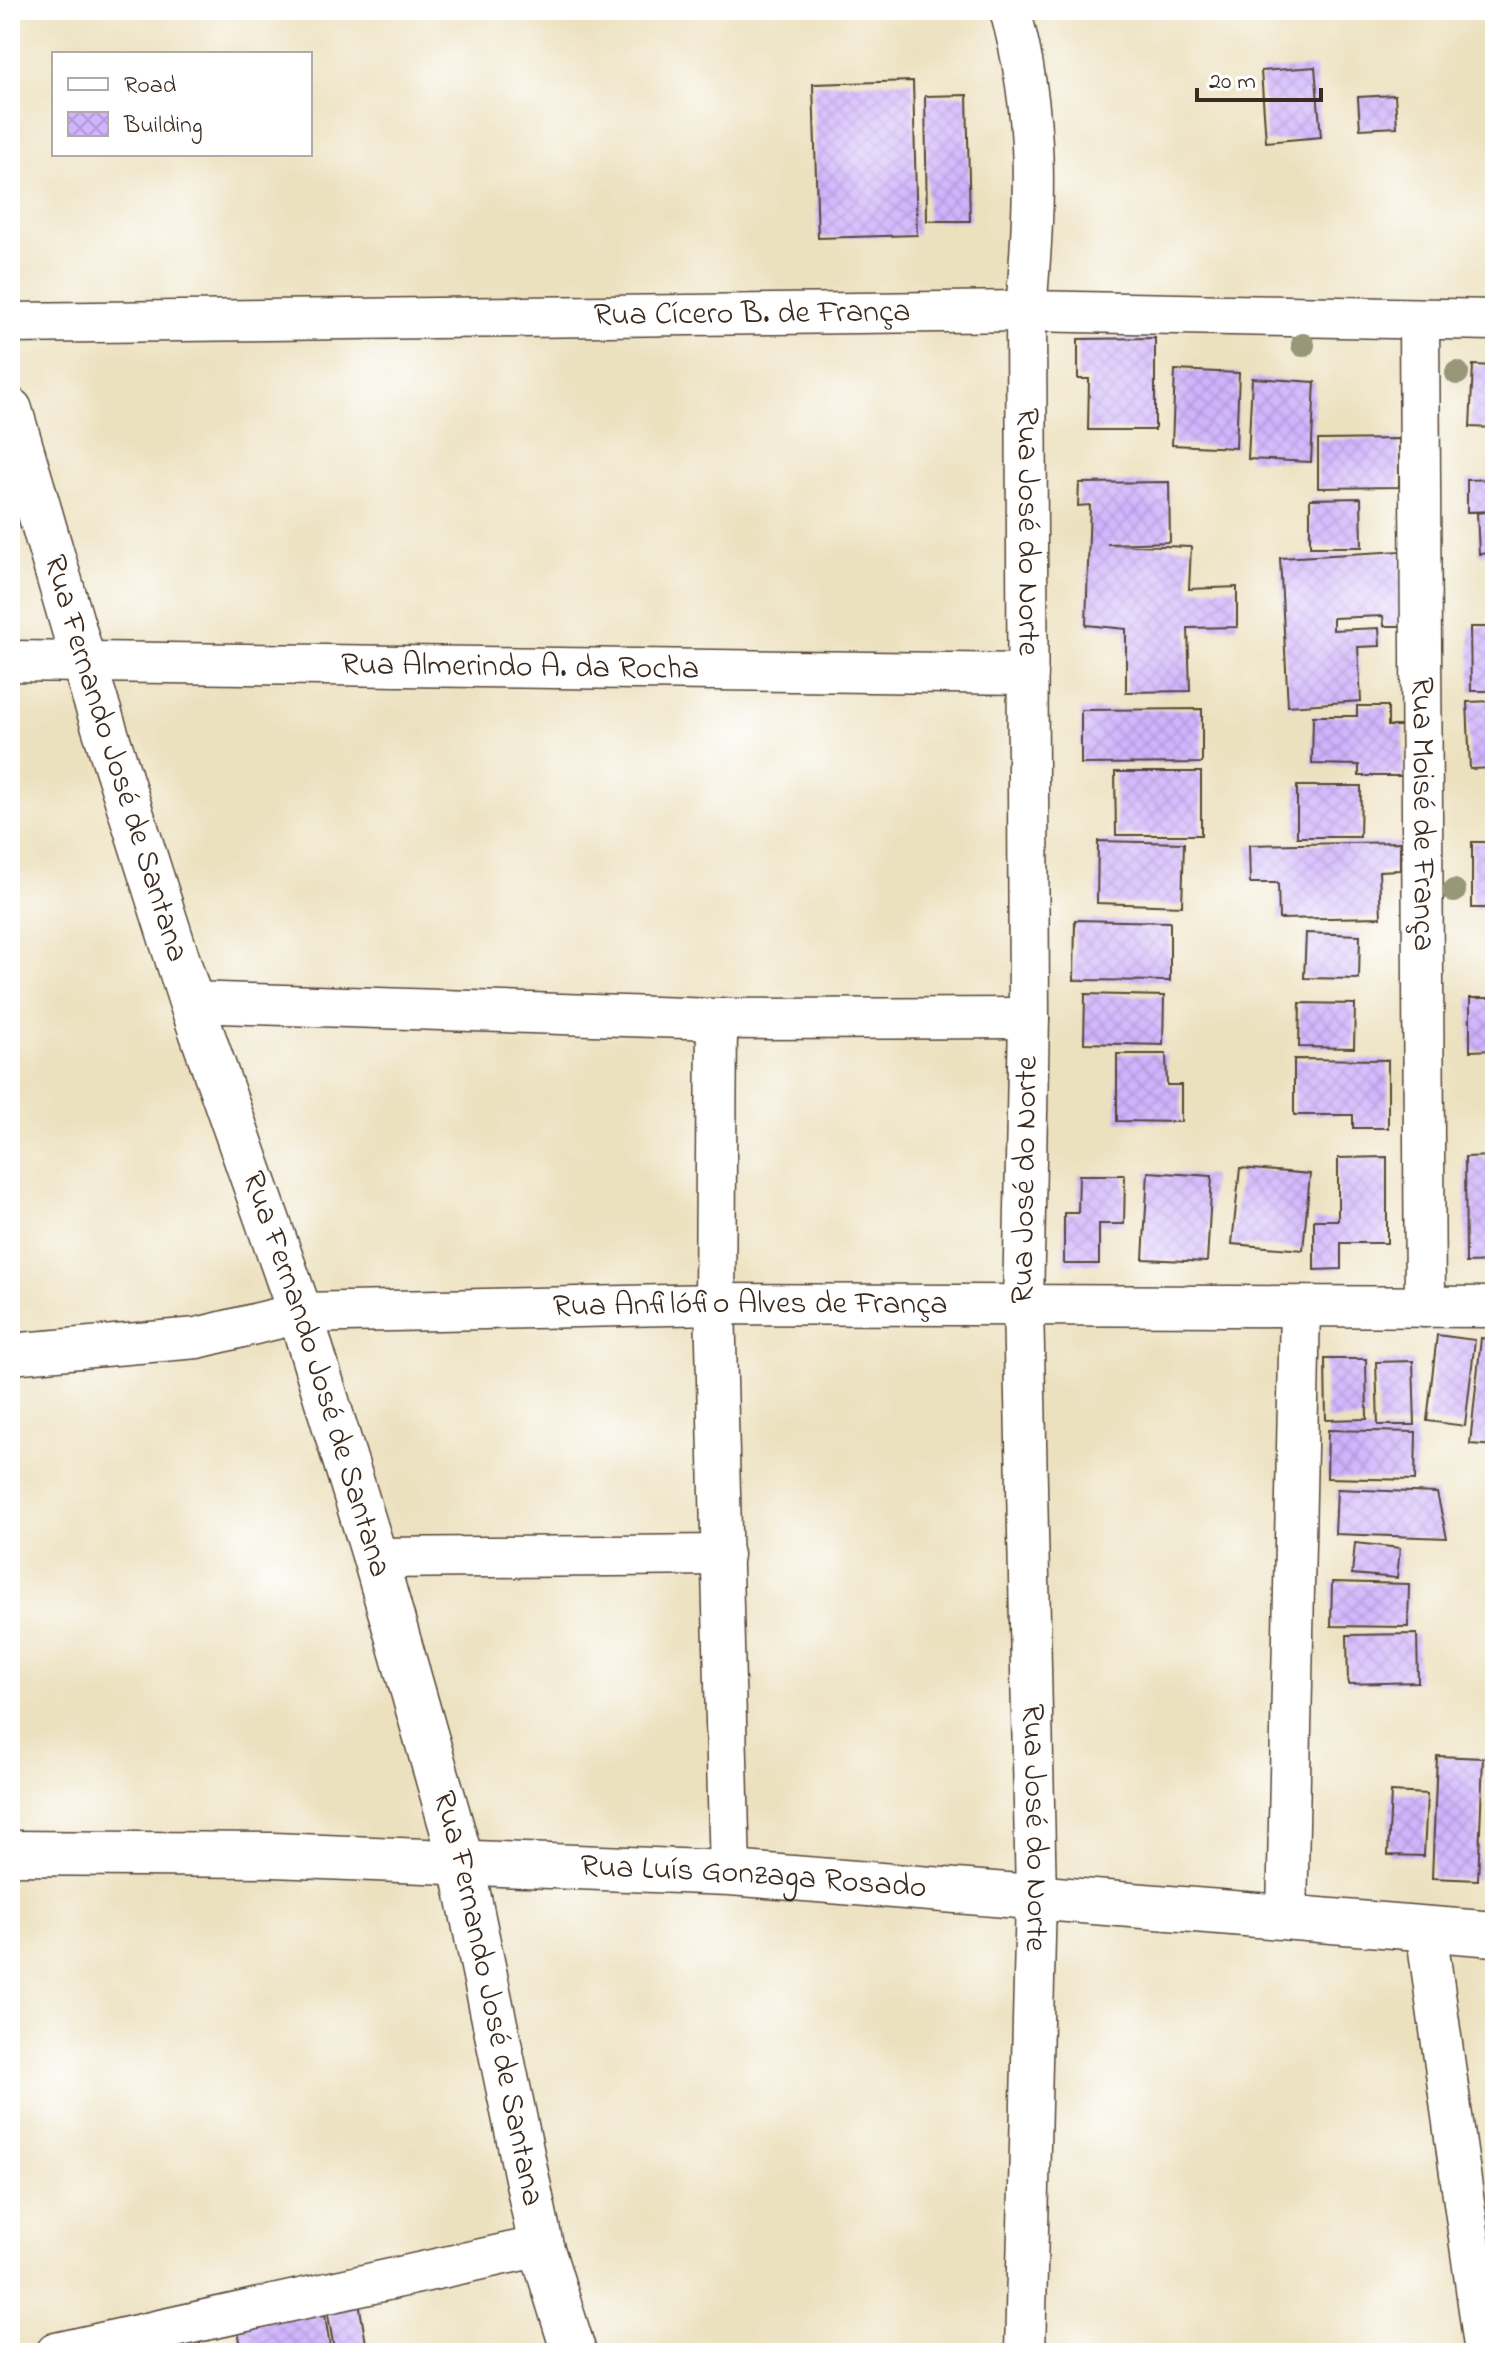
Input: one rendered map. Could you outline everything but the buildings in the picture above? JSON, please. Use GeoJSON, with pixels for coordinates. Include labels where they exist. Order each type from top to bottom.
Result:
{"type":"FeatureCollection","features":[{"type":"Feature","properties":{"kind":"street","name":"Rua José do Norte"},"geometry":{"type":"LineString","coordinates":[[1010,10],[1026,69],[1035,199],[1026,311],[1029,1018],[1023,1304],[1036,1896],[1025,2353]]}},
{"type":"Feature","properties":{"kind":"street","name":"Rua Cícero B. de França"},"geometry":{"type":"LineString","coordinates":[[10,323],[1026,311],[1495,320]]}},
{"type":"Feature","properties":{"kind":"street","name":"Rua Moisé de França"},"geometry":{"type":"LineString","coordinates":[[1419,320],[1425,1307]]}},
{"type":"Feature","properties":{"kind":"street","name":"Rua Fernando José de Santana"},"geometry":{"type":"LineString","coordinates":[[10,410],[84,664],[191,1002],[300,1313],[375,1558],[461,1860],[541,2246],[574,2353]]}},
{"type":"Feature","properties":{"kind":"street","name":"Rua Almerindo A. da Rocha"},"geometry":{"type":"LineString","coordinates":[[10,661],[1028,674]]}},
{"type":"Feature","properties":{"kind":"street"},"geometry":{"type":"LineString","coordinates":[[191,1002],[717,1019],[1029,1018]]}},
{"type":"Feature","properties":{"kind":"street"},"geometry":{"type":"LineString","coordinates":[[717,1019],[715,1304],[730,1873]]}},
{"type":"Feature","properties":{"kind":"street","name":"Rua Anfilófio Alves de França"},"geometry":{"type":"LineString","coordinates":[[10,1354],[197,1338],[300,1313],[715,1304],[1495,1307]]}},
{"type":"Feature","properties":{"kind":"street"},"geometry":{"type":"LineString","coordinates":[[1287,1917],[1300,1307]]}},
{"type":"Feature","properties":{"kind":"street"},"geometry":{"type":"LineString","coordinates":[[375,1558],[723,1555]]}},
{"type":"Feature","properties":{"kind":"street","name":"Rua Luís Gonzaga Rosado"},"geometry":{"type":"LineString","coordinates":[[10,1853],[461,1860],[730,1873],[1495,1934]]}},
{"type":"Feature","properties":{"kind":"street"},"geometry":{"type":"LineString","coordinates":[[1426,1929],[1485,2353]]}},
{"type":"Feature","properties":{"kind":"street"},"geometry":{"type":"LineString","coordinates":[[56,2353],[541,2246]]}}]}
